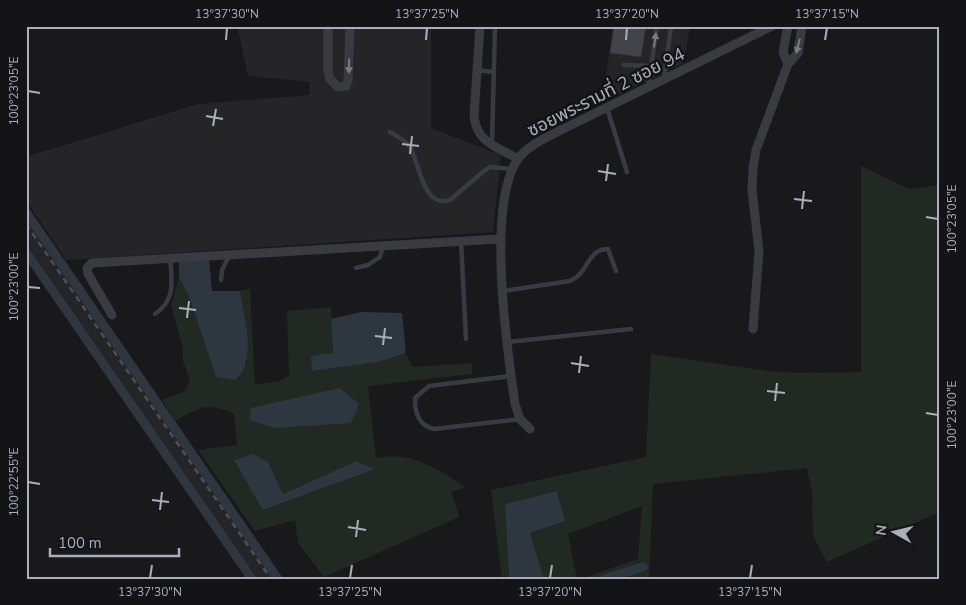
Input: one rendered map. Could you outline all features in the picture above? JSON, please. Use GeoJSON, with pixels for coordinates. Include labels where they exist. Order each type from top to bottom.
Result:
{"type":"FeatureCollection","features":[{"type":"Feature","properties":{"kind":"street"},"geometry":{"type":"LineString","coordinates":[[328,26],[328,72],[330,79],[338,86],[346,86],[348,81],[350,26]]}},
{"type":"Feature","properties":{"kind":"street"},"geometry":{"type":"LineString","coordinates":[[480,26],[476,70],[475,129],[480,136],[518,159]]}},
{"type":"Feature","properties":{"kind":"street","name":"ซอยพระรามที่ 2 ซอย 94"},"geometry":{"type":"LineString","coordinates":[[520,419],[511,376],[500,239],[502,215],[513,169],[518,159],[538,143],[772,26]]}},
{"type":"Feature","properties":{"kind":"street"},"geometry":{"type":"LineString","coordinates":[[788,26],[783,52],[788,64]]}},
{"type":"Feature","properties":{"kind":"street"},"geometry":{"type":"LineString","coordinates":[[753,329],[759,251],[752,190],[753,168],[756,150],[788,64],[798,52],[802,26]]}},
{"type":"Feature","properties":{"kind":"street"},"geometry":{"type":"LineString","coordinates":[[112,315],[88,274],[87,268],[92,262],[500,239]]}},
{"type":"Feature","properties":{"kind":"street"},"geometry":{"type":"LineString","coordinates":[[520,419],[530,429]]}},
{"type":"Feature","properties":{"kind":"lane"},"geometry":{"type":"LineString","coordinates":[[492,144],[495,26]]}},
{"type":"Feature","properties":{"kind":"lane"},"geometry":{"type":"LineString","coordinates":[[648,89],[657,26]]}},
{"type":"Feature","properties":{"kind":"lane"},"geometry":{"type":"LineString","coordinates":[[664,81],[671,26]]}},
{"type":"Feature","properties":{"kind":"lane"},"geometry":{"type":"LineString","coordinates":[[624,65],[651,66]]}},
{"type":"Feature","properties":{"kind":"lane"},"geometry":{"type":"LineString","coordinates":[[476,70],[493,72]]}},
{"type":"Feature","properties":{"kind":"lane"},"geometry":{"type":"LineString","coordinates":[[607,108],[627,172]]}},
{"type":"Feature","properties":{"kind":"lane"},"geometry":{"type":"LineString","coordinates":[[390,132],[403,139],[410,147],[425,185],[435,198],[445,201],[450,200],[490,168],[513,169]]}},
{"type":"Feature","properties":{"kind":"lane"},"geometry":{"type":"LineString","coordinates":[[460,241],[466,339]]}},
{"type":"Feature","properties":{"kind":"lane"},"geometry":{"type":"LineString","coordinates":[[356,268],[368,265],[380,257],[383,246]]}},
{"type":"Feature","properties":{"kind":"lane"},"geometry":{"type":"LineString","coordinates":[[503,291],[570,281],[580,277],[592,255],[597,250],[608,249],[616,271]]}},
{"type":"Feature","properties":{"kind":"lane"},"geometry":{"type":"LineString","coordinates":[[221,280],[224,262],[230,254]]}},
{"type":"Feature","properties":{"kind":"lane"},"geometry":{"type":"LineString","coordinates":[[154,314],[166,307],[170,296],[170,257]]}},
{"type":"Feature","properties":{"kind":"lane"},"geometry":{"type":"LineString","coordinates":[[508,342],[631,329]]}},
{"type":"Feature","properties":{"kind":"lane"},"geometry":{"type":"LineString","coordinates":[[511,376],[429,386],[415,398],[415,407],[418,419],[424,426],[434,429],[520,419]]}},
{"type":"Feature","properties":{"kind":"shaded area"},"geometry":{"type":"Polygon","coordinates":[[[237,26],[431,26],[431,128],[501,155],[493,232],[66,260],[26,200],[26,157],[198,104],[309,95],[310,82],[248,76],[237,26]]]}},
{"type":"Feature","properties":{"kind":"shaded area"},"geometry":{"type":"Polygon","coordinates":[[[613,26],[690,26],[684,63],[602,103],[613,26]]]}},
{"type":"Feature","properties":{"kind":"shaded area"},"geometry":{"type":"Polygon","coordinates":[[[861,166],[909,189],[940,185],[940,512],[827,562],[813,536],[812,493],[807,468],[653,484],[649,579],[580,579],[638,559],[642,506],[568,534],[577,579],[544,579],[530,533],[565,521],[557,491],[505,504],[509,579],[502,579],[491,490],[646,457],[651,354],[767,371],[804,373],[861,372],[861,166]]]}},
{"type":"Feature","properties":{"kind":"shaded area"},"geometry":{"type":"Polygon","coordinates":[[[26,218],[277,579],[257,579],[26,244],[26,218]]]}},
{"type":"Feature","properties":{"kind":"shaded area"},"geometry":{"type":"Polygon","coordinates":[[[209,260],[212,291],[240,291],[248,338],[248,351],[242,372],[235,380],[216,377],[188,294],[179,278],[179,261],[209,260]]]}},
{"type":"Feature","properties":{"kind":"shaded area"},"geometry":{"type":"Polygon","coordinates":[[[179,278],[188,294],[216,377],[247,364],[247,332],[240,291],[250,289],[255,385],[280,381],[289,375],[287,311],[331,307],[333,353],[313,371],[378,362],[406,353],[413,367],[472,363],[472,374],[368,386],[376,458],[390,456],[413,459],[434,468],[466,487],[452,492],[459,517],[324,577],[298,543],[295,520],[255,531],[198,450],[237,445],[234,414],[210,407],[197,410],[175,421],[162,400],[185,391],[190,381],[183,361],[183,348],[171,305],[179,278]],[[356,461],[283,494],[268,462],[263,510],[375,469],[356,461]]]}},
{"type":"Feature","properties":{"kind":"shaded area"},"geometry":{"type":"Polygon","coordinates":[[[361,312],[402,313],[406,353],[378,362],[312,371],[311,356],[333,353],[331,319],[361,312]]]}},
{"type":"Feature","properties":{"kind":"shaded area"},"geometry":{"type":"Polygon","coordinates":[[[340,388],[359,404],[351,423],[276,428],[249,420],[251,408],[340,388]]]}},
{"type":"Feature","properties":{"kind":"shaded area"},"geometry":{"type":"Polygon","coordinates":[[[253,454],[268,462],[283,494],[356,461],[375,469],[263,510],[234,460],[253,454]]]}},
{"type":"Feature","properties":{"kind":"shaded area"},"geometry":{"type":"Polygon","coordinates":[[[557,491],[565,521],[530,533],[544,579],[509,579],[505,504],[557,491]]]}},
{"type":"Feature","properties":{"kind":"building"},"geometry":{"type":"Polygon","coordinates":[[[614,26],[646,26],[641,57],[610,53],[614,26]]]}},
{"type":"Feature","properties":{"kind":"waterway"},"geometry":{"type":"LineString","coordinates":[[26,212],[278,579]]}},
{"type":"Feature","properties":{"kind":"waterway"},"geometry":{"type":"LineString","coordinates":[[26,252],[252,579]]}},
{"type":"Feature","properties":{"kind":"waterway"},"geometry":{"type":"LineString","coordinates":[[604,579],[643,567]]}},
{"type":"Feature","properties":{"kind":"railway"},"geometry":{"type":"LineString","coordinates":[[26,224],[271,579]]}}]}
